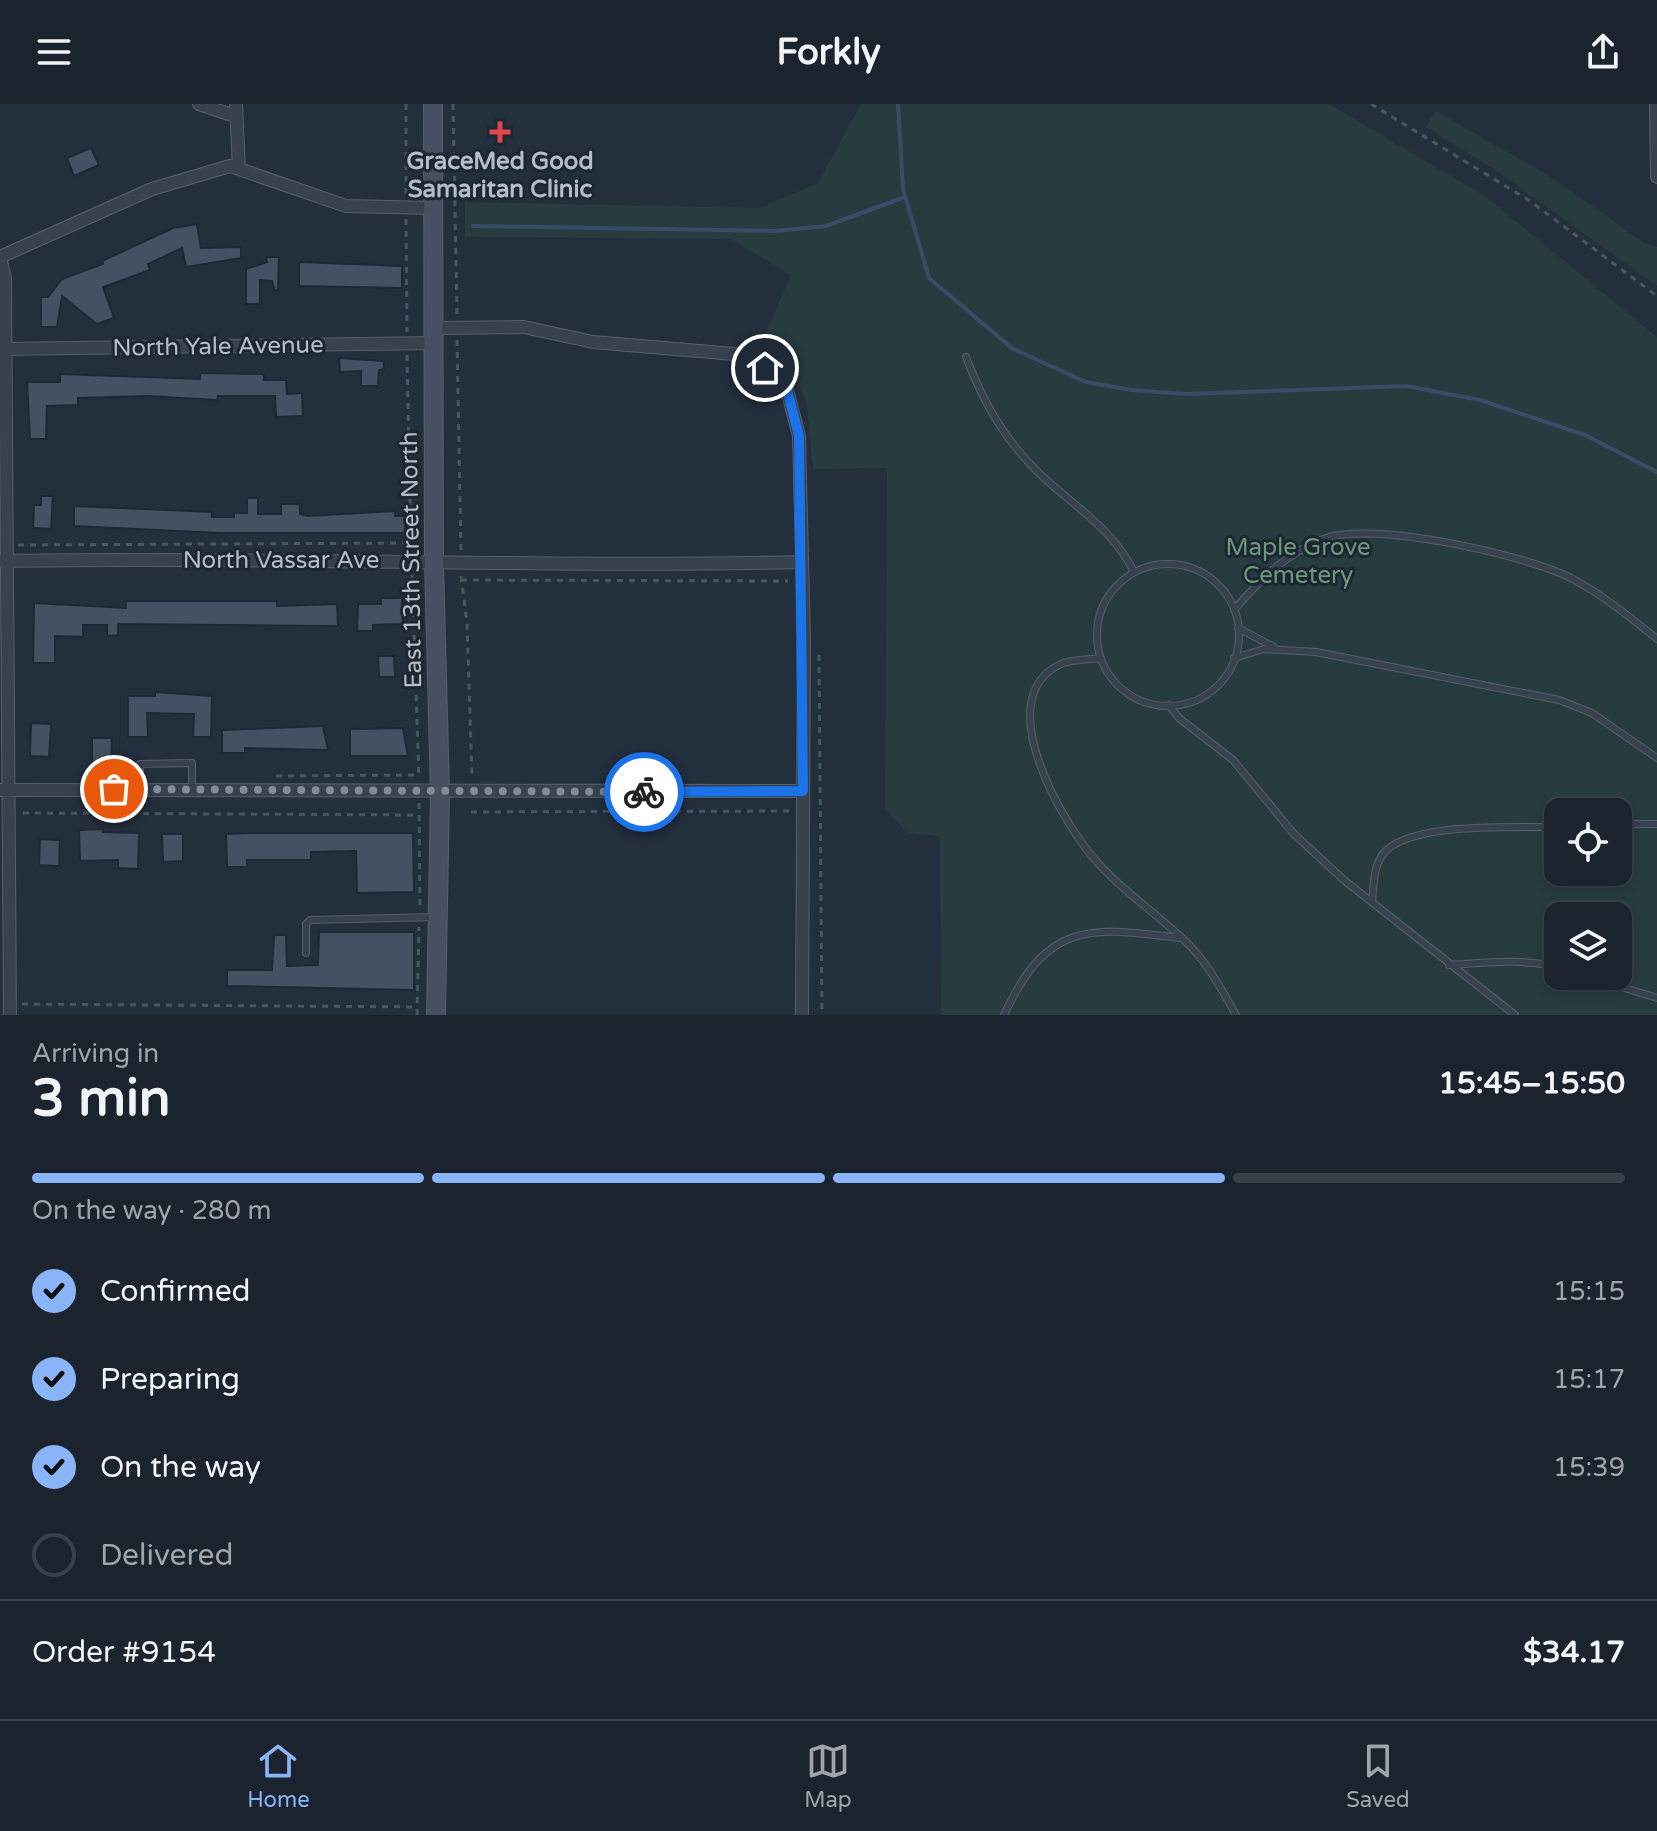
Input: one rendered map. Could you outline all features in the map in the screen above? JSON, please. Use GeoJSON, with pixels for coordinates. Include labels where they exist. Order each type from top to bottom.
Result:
{"type":"FeatureCollection","features":[{"type":"Feature","properties":{"kind":"main road","name":"East 13th Street North"},"geometry":{"type":"LineString","coordinates":[[427,1011],[440,917],[434,562],[433,104]]}},
{"type":"Feature","properties":{"kind":"street"},"geometry":{"type":"LineString","coordinates":[[199,104],[236,110],[239,169]]}},
{"type":"Feature","properties":{"kind":"street"},"geometry":{"type":"LineString","coordinates":[[1656,104],[1657,177]]}},
{"type":"Feature","properties":{"kind":"street"},"geometry":{"type":"LineString","coordinates":[[10,1010],[4,790],[5,278],[0,257],[152,189],[230,166],[346,206],[433,208]]}},
{"type":"Feature","properties":{"kind":"street","name":"North Yale Avenue"},"geometry":{"type":"LineString","coordinates":[[3,349],[433,335],[457,328],[524,327],[593,342],[746,355],[785,382],[799,436],[802,562]]}},
{"type":"Feature","properties":{"kind":"street","name":"North Vassar Ave"},"geometry":{"type":"LineString","coordinates":[[3,561],[319,559],[674,565],[802,562]]}},
{"type":"Feature","properties":{"kind":"street"},"geometry":{"type":"LineString","coordinates":[[802,562],[802,1015]]}},
{"type":"Feature","properties":{"kind":"street"},"geometry":{"type":"LineString","coordinates":[[4,790],[431,790],[440,793],[803,791]]}},
{"type":"Feature","properties":{"kind":"lane"},"geometry":{"type":"LineString","coordinates":[[966,357],[988,410],[1013,445],[1040,474],[1108,533],[1124,551],[1134,572]]}},
{"type":"Feature","properties":{"kind":"lane"},"geometry":{"type":"LineString","coordinates":[[1234,610],[1262,577],[1291,555],[1326,538],[1357,532],[1408,535],[1543,566],[1609,600],[1657,639]]}},
{"type":"Feature","properties":{"kind":"lane"},"geometry":{"type":"LineString","coordinates":[[1178,564],[1199,571],[1218,584],[1234,610],[1238,628],[1234,658],[1218,686],[1200,699],[1154,705],[1131,696],[1112,680],[1101,658],[1097,633],[1102,609],[1115,588],[1134,572],[1155,565],[1178,564]]}},
{"type":"Feature","properties":{"kind":"lane"},"geometry":{"type":"LineString","coordinates":[[1238,628],[1281,649]]}},
{"type":"Feature","properties":{"kind":"lane"},"geometry":{"type":"LineString","coordinates":[[1234,658],[1264,649],[1316,652],[1559,700],[1592,713],[1657,758]]}},
{"type":"Feature","properties":{"kind":"lane"},"geometry":{"type":"LineString","coordinates":[[1101,658],[1061,664],[1045,674],[1035,692],[1035,748],[1047,788],[1097,862],[1180,938],[1212,973],[1236,1015]]}},
{"type":"Feature","properties":{"kind":"lane"},"geometry":{"type":"LineString","coordinates":[[1169,705],[1179,718],[1233,760],[1294,834],[1372,902],[1515,1015]]}},
{"type":"Feature","properties":{"kind":"lane"},"geometry":{"type":"LineString","coordinates":[[140,789],[140,764],[192,763],[192,789]]}},
{"type":"Feature","properties":{"kind":"lane"},"geometry":{"type":"LineString","coordinates":[[1632,824],[1657,824]]}},
{"type":"Feature","properties":{"kind":"lane"},"geometry":{"type":"LineString","coordinates":[[1372,902],[1376,866],[1384,852],[1401,840],[1439,832],[1544,828]]}},
{"type":"Feature","properties":{"kind":"lane"},"geometry":{"type":"LineString","coordinates":[[306,953],[306,924],[310,920],[440,917]]}},
{"type":"Feature","properties":{"kind":"lane"},"geometry":{"type":"LineString","coordinates":[[1004,1015],[1032,966],[1052,946],[1069,937],[1093,932],[1180,938]]}},
{"type":"Feature","properties":{"kind":"lane"},"geometry":{"type":"LineString","coordinates":[[1449,965],[1544,963]]}},
{"type":"Feature","properties":{"kind":"lane"},"geometry":{"type":"LineString","coordinates":[[1631,990],[1657,998]]}},
{"type":"Feature","properties":{"kind":"path"},"geometry":{"type":"LineString","coordinates":[[453,104],[461,580],[467,623],[471,778]]}},
{"type":"Feature","properties":{"kind":"path"},"geometry":{"type":"LineString","coordinates":[[1371,104],[1530,201],[1657,296]]}},
{"type":"Feature","properties":{"kind":"path"},"geometry":{"type":"LineString","coordinates":[[5,545],[410,543]]}},
{"type":"Feature","properties":{"kind":"path"},"geometry":{"type":"LineString","coordinates":[[461,580],[788,581]]}},
{"type":"Feature","properties":{"kind":"path"},"geometry":{"type":"LineString","coordinates":[[819,655],[822,1015]]}},
{"type":"Feature","properties":{"kind":"path"},"geometry":{"type":"LineString","coordinates":[[471,812],[789,811]]}},
{"type":"Feature","properties":{"kind":"path"},"geometry":{"type":"LineString","coordinates":[[7,813],[419,815]]}},
{"type":"Feature","properties":{"kind":"path"},"geometry":{"type":"LineString","coordinates":[[10,1010],[427,1011]]}},
{"type":"Feature","properties":{"kind":"green space","name":"Maple Grove Cemetery"},"geometry":{"type":"Polygon","coordinates":[[[861,104],[1329,104],[1485,196],[1657,337],[1657,1015],[941,1015],[940,836],[907,833],[885,808],[887,468],[813,469],[807,404],[793,372],[759,348],[791,275],[731,239],[465,237],[465,202],[759,208],[818,183],[861,104]]]}},
{"type":"Feature","properties":{"kind":"green space"},"geometry":{"type":"Polygon","coordinates":[[[1435,111],[1548,175],[1646,244],[1657,247],[1657,286],[1492,168],[1426,127],[1435,111]]]}},
{"type":"Feature","properties":{"kind":"building"},"geometry":{"type":"Polygon","coordinates":[[[91,148],[99,165],[74,176],[67,158],[91,148]]]}},
{"type":"Feature","properties":{"kind":"building"},"geometry":{"type":"Polygon","coordinates":[[[197,224],[201,248],[241,247],[241,258],[186,267],[182,248],[148,264],[150,270],[103,287],[114,318],[97,324],[62,296],[57,327],[41,327],[41,297],[48,297],[62,279],[103,264],[102,261],[173,228],[197,224]]]}},
{"type":"Feature","properties":{"kind":"building"},"geometry":{"type":"Polygon","coordinates":[[[266,257],[279,257],[278,290],[275,291],[272,281],[260,280],[260,304],[246,304],[246,269],[267,262],[266,257]]]}},
{"type":"Feature","properties":{"kind":"building"},"geometry":{"type":"Polygon","coordinates":[[[299,262],[402,266],[402,288],[299,286],[299,262]]]}},
{"type":"Feature","properties":{"kind":"building"},"geometry":{"type":"Polygon","coordinates":[[[339,358],[384,361],[384,369],[379,370],[378,386],[361,386],[361,371],[340,372],[339,358]]]}},
{"type":"Feature","properties":{"kind":"building"},"geometry":{"type":"Polygon","coordinates":[[[200,373],[264,374],[264,380],[286,380],[287,394],[302,393],[303,416],[276,417],[275,396],[218,396],[217,400],[148,396],[78,398],[78,405],[47,406],[46,439],[30,439],[27,382],[60,382],[60,374],[200,379],[200,373]]]}},
{"type":"Feature","properties":{"kind":"building"},"geometry":{"type":"Polygon","coordinates":[[[41,496],[53,496],[51,529],[33,528],[34,505],[41,505],[41,496]]]}},
{"type":"Feature","properties":{"kind":"building"},"geometry":{"type":"Polygon","coordinates":[[[247,498],[258,498],[258,514],[281,514],[281,504],[300,504],[300,514],[308,516],[395,511],[395,516],[405,516],[405,533],[219,533],[74,526],[74,506],[212,512],[212,517],[234,517],[234,513],[247,513],[247,498]]]}},
{"type":"Feature","properties":{"kind":"building"},"geometry":{"type":"Polygon","coordinates":[[[381,598],[402,598],[403,624],[373,625],[373,631],[357,631],[358,604],[381,604],[381,598]]]}},
{"type":"Feature","properties":{"kind":"building"},"geometry":{"type":"Polygon","coordinates":[[[126,601],[277,601],[277,606],[337,604],[338,626],[118,624],[118,635],[107,636],[107,625],[83,625],[83,637],[55,636],[55,663],[33,663],[34,603],[126,608],[126,601]]]}},
{"type":"Feature","properties":{"kind":"building"},"geometry":{"type":"Polygon","coordinates":[[[378,656],[394,656],[395,677],[379,677],[378,656]]]}},
{"type":"Feature","properties":{"kind":"building"},"geometry":{"type":"Polygon","coordinates":[[[155,692],[212,696],[211,737],[193,737],[194,714],[147,713],[148,737],[128,737],[128,696],[155,696],[155,692]]]}},
{"type":"Feature","properties":{"kind":"building"},"geometry":{"type":"Polygon","coordinates":[[[31,723],[51,724],[49,757],[30,756],[31,723]]]}},
{"type":"Feature","properties":{"kind":"building"},"geometry":{"type":"Polygon","coordinates":[[[323,726],[328,750],[245,748],[245,753],[222,753],[222,730],[323,726]]]}},
{"type":"Feature","properties":{"kind":"building"},"geometry":{"type":"Polygon","coordinates":[[[403,728],[408,756],[350,756],[350,729],[403,728]]]}},
{"type":"Feature","properties":{"kind":"building"},"geometry":{"type":"Polygon","coordinates":[[[92,738],[112,738],[111,768],[92,767],[92,738]]]}},
{"type":"Feature","properties":{"kind":"building"},"geometry":{"type":"Polygon","coordinates":[[[103,829],[103,832],[139,833],[138,869],[118,868],[118,860],[80,861],[79,830],[103,829]]]}},
{"type":"Feature","properties":{"kind":"building"},"geometry":{"type":"Polygon","coordinates":[[[413,833],[414,892],[357,893],[356,851],[311,852],[311,860],[247,860],[247,867],[227,867],[226,834],[413,833]]]}},
{"type":"Feature","properties":{"kind":"building"},"geometry":{"type":"Polygon","coordinates":[[[162,834],[183,834],[183,861],[163,862],[162,834]]]}},
{"type":"Feature","properties":{"kind":"building"},"geometry":{"type":"Polygon","coordinates":[[[40,839],[60,840],[59,866],[39,865],[40,839]]]}},
{"type":"Feature","properties":{"kind":"building"},"geometry":{"type":"Polygon","coordinates":[[[319,932],[414,932],[414,990],[227,986],[227,970],[272,970],[274,935],[286,935],[287,966],[318,965],[319,932]]]}},
{"type":"Feature","properties":{"kind":"waterway"},"geometry":{"type":"LineString","coordinates":[[898,104],[903,189],[929,278],[1013,349],[1086,382],[1131,390],[1186,394],[1407,386],[1480,400],[1585,435],[1657,472]]}},
{"type":"Feature","properties":{"kind":"waterway"},"geometry":{"type":"LineString","coordinates":[[473,226],[775,231],[826,226],[905,197]]}},
{"type":"Feature","properties":{"kind":"way so far"},"geometry":{"type":"LineString","coordinates":[[114,789],[644,792]]}},
{"type":"Feature","properties":{"kind":"place","name":"GraceMed Good Samaritan Clinic"},"geometry":{"type":"Point","coordinates":[500,132]}},
{"type":"Feature","properties":{"kind":"route"},"geometry":{"type":"LineString","coordinates":[[644,792],[803,791],[804,640],[799,436],[785,382],[765,368]]}}]}
